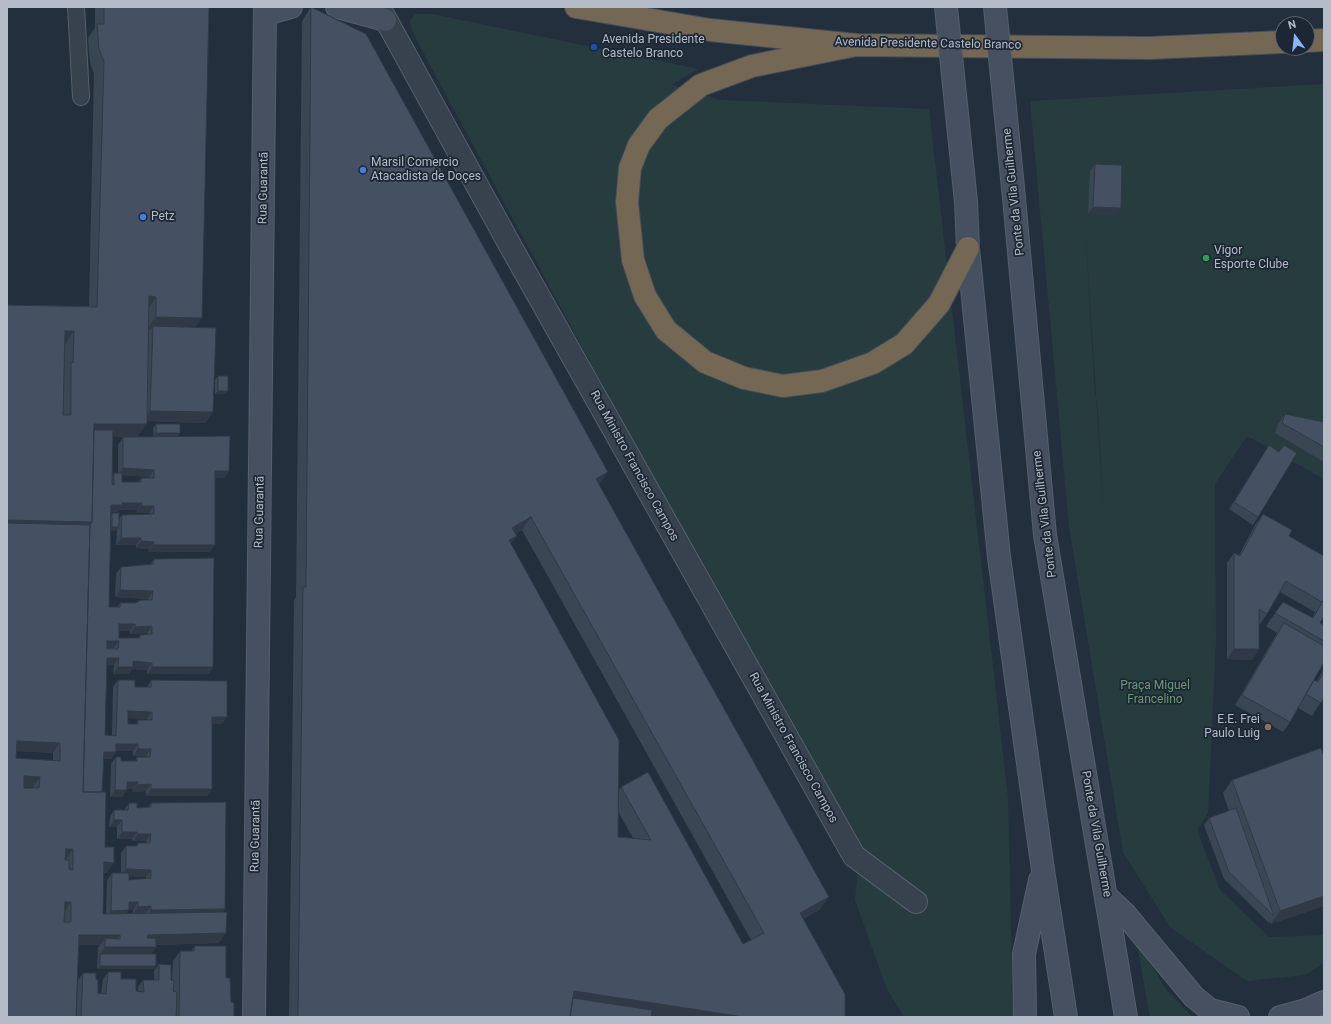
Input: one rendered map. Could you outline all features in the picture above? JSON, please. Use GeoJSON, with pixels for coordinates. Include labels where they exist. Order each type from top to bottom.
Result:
{"type":"FeatureCollection","features":[{"type":"Feature","properties":{"kind":"highway","name":"Avenida Presidente Castelo Branco"},"geometry":{"type":"LineString","coordinates":[[576,7],[710,30],[856,45],[1150,48],[1275,42]]}},
{"type":"Feature","properties":{"kind":"highway"},"geometry":{"type":"LineString","coordinates":[[856,45],[752,66],[701,85],[658,119],[639,145],[630,168],[627,202],[633,260],[645,296],[666,330],[705,362],[744,378],[783,386],[822,381],[873,363],[904,344],[939,304],[968,248]]}},
{"type":"Feature","properties":{"kind":"main road"},"geometry":{"type":"LineString","coordinates":[[266,11],[291,7]]}},
{"type":"Feature","properties":{"kind":"main road"},"geometry":{"type":"LineString","coordinates":[[337,7],[382,14]]}},
{"type":"Feature","properties":{"kind":"main road"},"geometry":{"type":"LineString","coordinates":[[946,7],[966,202],[968,248],[1000,557],[1043,870],[1066,1017]]}},
{"type":"Feature","properties":{"kind":"main road","name":"Ponte da Vila Guilherme"},"geometry":{"type":"LineString","coordinates":[[995,7],[1046,535],[1126,1017]]}},
{"type":"Feature","properties":{"kind":"main road","name":"Rua Guarantã"},"geometry":{"type":"LineString","coordinates":[[254,1017],[266,11]]}},
{"type":"Feature","properties":{"kind":"main road"},"geometry":{"type":"LineString","coordinates":[[1025,1017],[1024,954],[1043,870]]}},
{"type":"Feature","properties":{"kind":"main road"},"geometry":{"type":"LineString","coordinates":[[1106,896],[1125,914],[1194,997],[1210,1010],[1238,1017]]}},
{"type":"Feature","properties":{"kind":"main road"},"geometry":{"type":"LineString","coordinates":[[1280,1017],[1306,1010],[1324,1002]]}},
{"type":"Feature","properties":{"kind":"street","name":"Rua Ministro Francisco Campos"},"geometry":{"type":"LineString","coordinates":[[382,14],[854,856],[916,902]]}},
{"type":"Feature","properties":{"kind":"lane"},"geometry":{"type":"LineString","coordinates":[[76,7],[80,97]]}},
{"type":"Feature","properties":{"kind":"green space"},"geometry":{"type":"Polygon","coordinates":[[[415,14],[432,14],[699,69],[671,85],[721,100],[929,109],[1008,797],[1013,1017],[904,1017],[886,987],[855,900],[859,860],[417,41],[409,22],[415,14]]]}},
{"type":"Feature","properties":{"kind":"green space","name":"Vigor Esporte Clube"},"geometry":{"type":"Polygon","coordinates":[[[1324,84],[1324,479],[1247,436],[1215,484],[1216,641],[1208,813],[1197,830],[1220,890],[1269,937],[1324,935],[1324,963],[1305,975],[1247,981],[1171,928],[1123,853],[1069,527],[1030,101],[1324,84]],[[1086,239],[1095,396],[1096,393],[1086,239]],[[1096,399],[1104,509],[1097,399],[1096,399]]]}},
{"type":"Feature","properties":{"kind":"green space"},"geometry":{"type":"Polygon","coordinates":[[[1138,950],[1143,950],[1165,988],[1192,1017],[1150,1017],[1138,950]]]}},
{"type":"Feature","properties":{"kind":"building","name":"Petz"},"geometry":{"type":"Polygon","coordinates":[[[104,7],[209,7],[202,318],[156,317],[156,297],[149,296],[147,424],[94,424],[92,522],[7,520],[7,305],[97,307],[104,61],[99,49],[97,24],[104,24],[104,7]],[[65,331],[63,415],[71,415],[71,362],[73,363],[74,331],[65,331]]]}},
{"type":"Feature","properties":{"kind":"building"},"geometry":{"type":"Polygon","coordinates":[[[311,7],[366,34],[608,472],[596,479],[829,897],[800,913],[845,994],[845,1017],[744,1017],[574,991],[570,1017],[298,1017],[303,587],[306,587],[311,7]],[[531,517],[512,528],[517,536],[509,540],[619,740],[618,837],[651,840],[621,787],[648,772],[743,944],[764,933],[531,517]]]}},
{"type":"Feature","properties":{"kind":"building"},"geometry":{"type":"Polygon","coordinates":[[[1095,164],[1122,165],[1121,208],[1093,207],[1095,164]]]}},
{"type":"Feature","properties":{"kind":"building"},"geometry":{"type":"Polygon","coordinates":[[[153,326],[216,328],[213,412],[150,411],[153,326]]]}},
{"type":"Feature","properties":{"kind":"building"},"geometry":{"type":"Polygon","coordinates":[[[218,376],[228,376],[228,391],[218,391],[218,376]]]}},
{"type":"Feature","properties":{"kind":"building"},"geometry":{"type":"Polygon","coordinates":[[[1285,414],[1324,422],[1324,447],[1282,423],[1285,414]]]}},
{"type":"Feature","properties":{"kind":"building"},"geometry":{"type":"Polygon","coordinates":[[[156,424],[180,424],[180,433],[156,433],[156,424]]]}},
{"type":"Feature","properties":{"kind":"building"},"geometry":{"type":"Polygon","coordinates":[[[94,430],[113,430],[112,484],[114,485],[114,473],[122,473],[122,482],[141,482],[141,478],[154,478],[154,470],[123,468],[123,437],[230,436],[229,471],[215,471],[215,545],[153,545],[154,542],[141,541],[141,538],[121,538],[122,515],[154,514],[154,506],[141,506],[142,503],[122,503],[122,505],[111,505],[109,607],[120,607],[120,603],[135,603],[141,600],[152,600],[153,591],[120,590],[121,567],[153,564],[154,559],[214,558],[213,667],[152,667],[152,663],[133,661],[133,667],[118,667],[119,658],[107,658],[105,735],[116,736],[118,680],[135,680],[135,687],[151,687],[151,680],[227,681],[227,717],[212,717],[212,789],[151,789],[151,784],[137,785],[138,782],[127,782],[127,790],[115,790],[116,757],[121,757],[121,761],[137,761],[137,757],[150,757],[151,749],[138,749],[138,744],[116,744],[116,752],[104,752],[102,792],[83,792],[90,525],[92,522],[94,430]],[[119,624],[119,638],[140,638],[140,635],[152,634],[152,626],[135,627],[135,624],[119,624]],[[107,641],[107,649],[118,649],[119,641],[107,641]],[[128,711],[128,724],[138,724],[138,720],[152,720],[152,712],[128,711]]]}},
{"type":"Feature","properties":{"kind":"building"},"geometry":{"type":"Polygon","coordinates":[[[1269,445],[1279,452],[1284,445],[1297,453],[1258,517],[1234,502],[1269,445]]]}},
{"type":"Feature","properties":{"kind":"building"},"geometry":{"type":"Polygon","coordinates":[[[112,513],[119,513],[119,527],[112,527],[112,513]]]}},
{"type":"Feature","properties":{"kind":"building"},"geometry":{"type":"Polygon","coordinates":[[[1263,514],[1292,530],[1289,536],[1324,556],[1324,599],[1322,602],[1286,581],[1267,614],[1259,609],[1259,649],[1234,649],[1234,553],[1240,556],[1263,514]]]}},
{"type":"Feature","properties":{"kind":"building"},"geometry":{"type":"Polygon","coordinates":[[[7,523],[90,525],[83,792],[106,792],[105,847],[114,847],[114,863],[104,862],[103,914],[227,912],[226,933],[148,935],[147,938],[156,938],[156,947],[105,947],[105,938],[120,939],[120,935],[79,935],[76,1017],[7,1017],[7,523]],[[17,741],[16,758],[60,761],[60,743],[17,741]],[[24,776],[24,788],[39,788],[40,777],[24,776]],[[66,849],[65,860],[69,860],[69,869],[73,870],[73,849],[66,849]],[[65,902],[64,922],[71,922],[71,902],[65,902]]]}},
{"type":"Feature","properties":{"kind":"building"},"geometry":{"type":"Polygon","coordinates":[[[1324,599],[1324,616],[1320,623],[1324,625],[1324,641],[1275,613],[1283,602],[1313,618],[1324,599]]]}},
{"type":"Feature","properties":{"kind":"building"},"geometry":{"type":"Polygon","coordinates":[[[1284,623],[1324,646],[1324,662],[1290,722],[1242,695],[1284,623]]]}},
{"type":"Feature","properties":{"kind":"building"},"geometry":{"type":"Polygon","coordinates":[[[1324,671],[1324,697],[1321,703],[1306,694],[1314,680],[1318,682],[1324,671]]]}},
{"type":"Feature","properties":{"kind":"building"},"geometry":{"type":"Polygon","coordinates":[[[1321,748],[1324,756],[1324,896],[1280,911],[1232,780],[1321,748]]]}},
{"type":"Feature","properties":{"kind":"building"},"geometry":{"type":"Polygon","coordinates":[[[226,802],[225,909],[151,910],[151,906],[138,907],[138,902],[129,902],[129,910],[111,911],[112,873],[129,873],[129,880],[151,878],[151,870],[126,869],[126,846],[137,846],[138,843],[150,843],[151,834],[122,832],[122,820],[114,820],[114,810],[128,810],[129,803],[137,803],[137,808],[151,807],[151,803],[226,802]]]}},
{"type":"Feature","properties":{"kind":"building"},"geometry":{"type":"Polygon","coordinates":[[[1236,808],[1274,916],[1229,872],[1209,818],[1236,808]]]}},
{"type":"Feature","properties":{"kind":"building"},"geometry":{"type":"Polygon","coordinates":[[[195,946],[226,946],[226,978],[230,978],[231,1002],[234,1003],[234,1017],[179,1017],[180,951],[194,951],[195,946]]]}},
{"type":"Feature","properties":{"kind":"building"},"geometry":{"type":"Polygon","coordinates":[[[100,954],[156,954],[156,966],[100,966],[100,954]]]}},
{"type":"Feature","properties":{"kind":"building"},"geometry":{"type":"Polygon","coordinates":[[[159,964],[171,965],[171,980],[174,981],[173,991],[177,992],[176,1017],[81,1017],[83,973],[96,973],[96,979],[98,980],[98,993],[106,994],[108,972],[121,972],[121,979],[136,979],[136,991],[144,992],[143,980],[159,980],[159,964]]]}},
{"type":"Feature","properties":{"kind":"building"},"geometry":{"type":"Polygon","coordinates":[[[573,998],[652,1010],[651,1017],[570,1017],[573,998]]]}},
{"type":"Feature","properties":{"kind":"place","name":"Avenida Presidente Castelo Branco"},"geometry":{"type":"Point","coordinates":[594,47]}},
{"type":"Feature","properties":{"kind":"place","name":"Marsil Comercio Atacadista de Doçes"},"geometry":{"type":"Point","coordinates":[363,170]}},
{"type":"Feature","properties":{"kind":"place","name":"Petz"},"geometry":{"type":"Point","coordinates":[143,217]}},
{"type":"Feature","properties":{"kind":"place","name":"Vigor Esporte Clube"},"geometry":{"type":"Point","coordinates":[1206,258]}},
{"type":"Feature","properties":{"kind":"place","name":"E.E. Frei Paulo Luig"},"geometry":{"type":"Point","coordinates":[1268,727]}},
{"type":"Feature","properties":{"kind":"park label","name":"Praça Miguel Francelino"},"geometry":{"type":"Point","coordinates":[1155,693]}}]}
